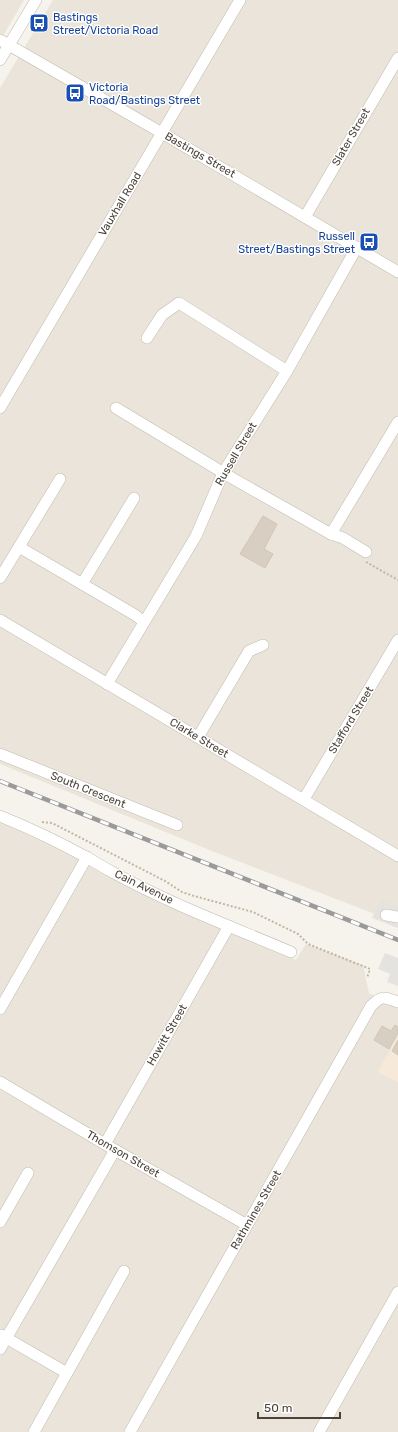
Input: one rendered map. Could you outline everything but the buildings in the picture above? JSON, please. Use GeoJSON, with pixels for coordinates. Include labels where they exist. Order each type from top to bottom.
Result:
{"type":"FeatureCollection","features":[{"type":"Feature","properties":{"kind":"street"},"geometry":{"type":"LineString","coordinates":[[0,60],[4,43],[36,0]]}},
{"type":"Feature","properties":{"kind":"street","name":"Vauxhall Road"},"geometry":{"type":"LineString","coordinates":[[0,408],[240,0]]}},
{"type":"Feature","properties":{"kind":"street","name":"Bastings Street"},"geometry":{"type":"LineString","coordinates":[[4,43],[162,133],[398,272]]}},
{"type":"Feature","properties":{"kind":"street","name":"Slater Street"},"geometry":{"type":"LineString","coordinates":[[305,217],[398,58]]}},
{"type":"Feature","properties":{"kind":"street","name":"Russell Street"},"geometry":{"type":"LineString","coordinates":[[107,684],[196,536],[223,473],[287,371],[357,247]]}},
{"type":"Feature","properties":{"kind":"street"},"geometry":{"type":"LineString","coordinates":[[147,338],[162,315],[179,303],[287,371]]}},
{"type":"Feature","properties":{"kind":"street"},"geometry":{"type":"LineString","coordinates":[[116,408],[223,473],[331,534],[343,538],[366,557]]}},
{"type":"Feature","properties":{"kind":"street"},"geometry":{"type":"LineString","coordinates":[[331,534],[398,422]]}},
{"type":"Feature","properties":{"kind":"street"},"geometry":{"type":"LineString","coordinates":[[0,578],[60,479]]}},
{"type":"Feature","properties":{"kind":"street"},"geometry":{"type":"LineString","coordinates":[[82,584],[134,498]]}},
{"type":"Feature","properties":{"kind":"street"},"geometry":{"type":"LineString","coordinates":[[19,547],[135,615],[144,622]]}},
{"type":"Feature","properties":{"kind":"street","name":"Clarke Street"},"geometry":{"type":"LineString","coordinates":[[0,620],[398,856]]}},
{"type":"Feature","properties":{"kind":"street","name":"Stafford Street"},"geometry":{"type":"LineString","coordinates":[[304,800],[398,640]]}},
{"type":"Feature","properties":{"kind":"street"},"geometry":{"type":"LineString","coordinates":[[198,737],[249,651],[262,645]]}},
{"type":"Feature","properties":{"kind":"street","name":"South Crescent"},"geometry":{"type":"LineString","coordinates":[[0,754],[177,825]]}},
{"type":"Feature","properties":{"kind":"street","name":"Cain Avenue"},"geometry":{"type":"LineString","coordinates":[[0,816],[35,831],[157,894],[292,952]]}},
{"type":"Feature","properties":{"kind":"street"},"geometry":{"type":"LineString","coordinates":[[0,1009],[87,858]]}},
{"type":"Feature","properties":{"kind":"street"},"geometry":{"type":"LineString","coordinates":[[386,915],[398,917]]}},
{"type":"Feature","properties":{"kind":"street","name":"Howitt Street"},"geometry":{"type":"LineString","coordinates":[[105,1144],[229,926]]}},
{"type":"Feature","properties":{"kind":"street","name":"Rathmines Street"},"geometry":{"type":"LineString","coordinates":[[130,1432],[371,1006],[379,999],[394,1000]]}},
{"type":"Feature","properties":{"kind":"street","name":"Thomson Street"},"geometry":{"type":"LineString","coordinates":[[0,1082],[247,1225]]}},
{"type":"Feature","properties":{"kind":"street"},"geometry":{"type":"LineString","coordinates":[[0,1350],[3,1337],[116,1150]]}},
{"type":"Feature","properties":{"kind":"street"},"geometry":{"type":"LineString","coordinates":[[0,1222],[28,1173]]}},
{"type":"Feature","properties":{"kind":"street"},"geometry":{"type":"LineString","coordinates":[[34,1432],[124,1271]]}},
{"type":"Feature","properties":{"kind":"street"},"geometry":{"type":"LineString","coordinates":[[319,1432],[398,1292]]}},
{"type":"Feature","properties":{"kind":"street"},"geometry":{"type":"LineString","coordinates":[[3,1337],[67,1374]]}},
{"type":"Feature","properties":{"kind":"path"},"geometry":{"type":"LineString","coordinates":[[366,557],[398,580]]}},
{"type":"Feature","properties":{"kind":"path"},"geometry":{"type":"LineString","coordinates":[[35,831],[42,822],[52,823],[165,881],[182,892],[253,912],[298,934],[308,944],[370,969],[367,978]]}},
{"type":"Feature","properties":{"kind":"shaded area"},"geometry":{"type":"Polygon","coordinates":[[[0,0],[24,0],[0,41],[0,0]]]}},
{"type":"Feature","properties":{"kind":"shaded area"},"geometry":{"type":"Polygon","coordinates":[[[53,0],[398,0],[398,923],[212,851],[0,764],[0,88],[53,0]]]}},
{"type":"Feature","properties":{"kind":"shaded area"},"geometry":{"type":"Polygon","coordinates":[[[0,818],[235,934],[296,960],[306,944],[363,965],[369,993],[398,1007],[398,1037],[378,1072],[398,1082],[398,1432],[0,1432],[0,818]]]}},
{"type":"Feature","properties":{"kind":"shaded area"},"geometry":{"type":"Polygon","coordinates":[[[380,900],[398,906],[398,928],[372,918],[380,900]]]}},
{"type":"Feature","properties":{"kind":"shaded area"},"geometry":{"type":"Polygon","coordinates":[[[385,953],[398,958],[398,986],[387,982],[390,974],[378,969],[385,953]]]}},
{"type":"Feature","properties":{"kind":"shaded area"},"geometry":{"type":"Polygon","coordinates":[[[398,1037],[398,1082],[378,1072],[398,1037]]]}},
{"type":"Feature","properties":{"kind":"railway"},"geometry":{"type":"LineString","coordinates":[[0,781],[398,940]]}},
{"type":"Feature","properties":{"kind":"place","name":"Bastings Street/Victoria Road"},"geometry":{"type":"Point","coordinates":[39,23]}},
{"type":"Feature","properties":{"kind":"place","name":"Victoria Road/Bastings Street"},"geometry":{"type":"Point","coordinates":[75,93]}},
{"type":"Feature","properties":{"kind":"place","name":"Russell Street/Bastings Street"},"geometry":{"type":"Point","coordinates":[369,242]}}]}
